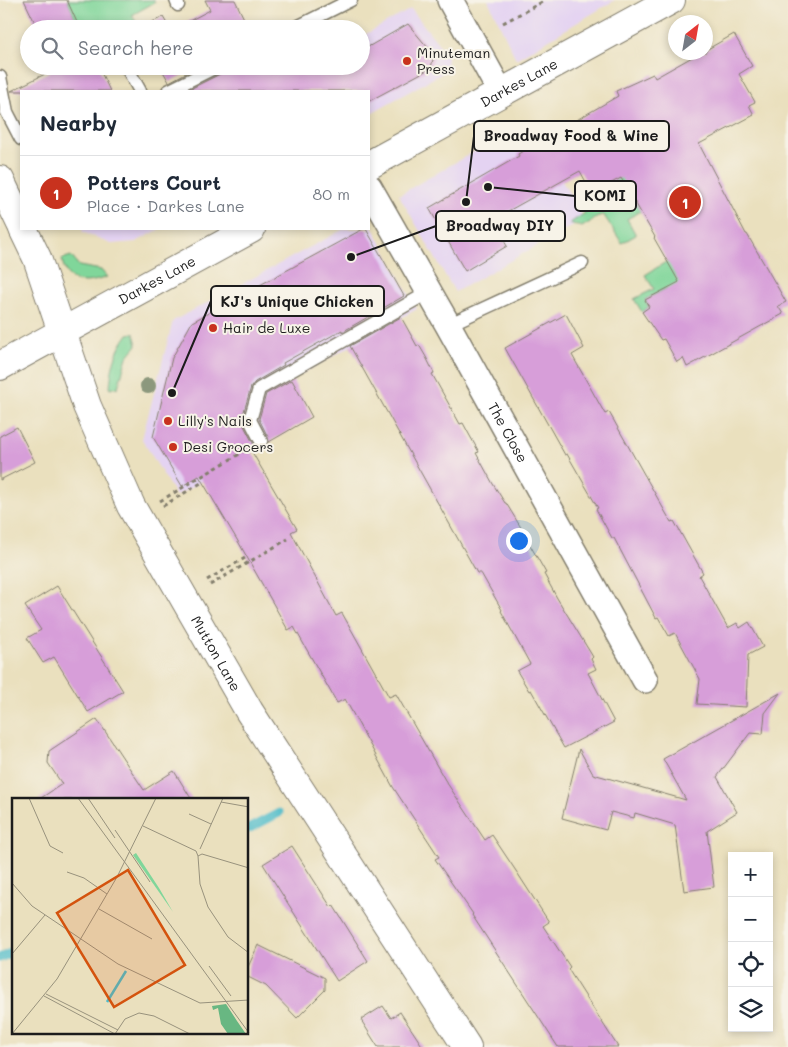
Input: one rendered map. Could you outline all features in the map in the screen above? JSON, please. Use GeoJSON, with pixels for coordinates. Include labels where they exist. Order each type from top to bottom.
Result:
{"type":"FeatureCollection","features":[{"type":"Feature","properties":{"kind":"main road","name":"Darkes Lane"},"geometry":{"type":"LineString","coordinates":[[370,164],[670,0]]}},
{"type":"Feature","properties":{"kind":"main road","name":"Mutton Lane"},"geometry":{"type":"LineString","coordinates":[[0,180],[20,218]]}},
{"type":"Feature","properties":{"kind":"main road","name":"Mutton Lane"},"geometry":{"type":"LineString","coordinates":[[25,230],[37,258],[94,422],[131,506],[249,711],[467,1047]]}},
{"type":"Feature","properties":{"kind":"main road","name":"Darkes Lane"},"geometry":{"type":"LineString","coordinates":[[0,366],[249,230]]}},
{"type":"Feature","properties":{"kind":"street"},"geometry":{"type":"LineString","coordinates":[[450,0],[501,93]]}},
{"type":"Feature","properties":{"kind":"street","name":"The Close"},"geometry":{"type":"LineString","coordinates":[[370,189],[448,325],[645,680]]}},
{"type":"Feature","properties":{"kind":"lane"},"geometry":{"type":"LineString","coordinates":[[312,20],[351,0]]}},
{"type":"Feature","properties":{"kind":"lane"},"geometry":{"type":"LineString","coordinates":[[131,75],[139,90]]}},
{"type":"Feature","properties":{"kind":"lane"},"geometry":{"type":"LineString","coordinates":[[170,90],[200,75]]}},
{"type":"Feature","properties":{"kind":"lane"},"geometry":{"type":"LineString","coordinates":[[0,77],[3,114],[20,138]]}},
{"type":"Feature","properties":{"kind":"lane"},"geometry":{"type":"LineString","coordinates":[[448,325],[582,262]]}},
{"type":"Feature","properties":{"kind":"lane"},"geometry":{"type":"LineString","coordinates":[[261,441],[250,420],[259,388],[429,292]]}},
{"type":"Feature","properties":{"kind":"path"},"geometry":{"type":"LineString","coordinates":[[503,23],[544,1]]}},
{"type":"Feature","properties":{"kind":"path"},"geometry":{"type":"LineString","coordinates":[[160,502],[261,441]]}},
{"type":"Feature","properties":{"kind":"path"},"geometry":{"type":"LineString","coordinates":[[162,506],[201,483]]}},
{"type":"Feature","properties":{"kind":"path"},"geometry":{"type":"LineString","coordinates":[[210,585],[288,538]]}},
{"type":"Feature","properties":{"kind":"path"},"geometry":{"type":"LineString","coordinates":[[207,580],[245,558]]}},
{"type":"Feature","properties":{"kind":"shaded area"},"geometry":{"type":"Polygon","coordinates":[[[488,0],[615,0],[516,59],[488,0]]]}},
{"type":"Feature","properties":{"kind":"shaded area"},"geometry":{"type":"Polygon","coordinates":[[[411,9],[447,55],[446,71],[370,113],[370,90],[192,90],[219,75],[370,75],[370,32],[411,9]]]}},
{"type":"Feature","properties":{"kind":"shaded area"},"geometry":{"type":"Polygon","coordinates":[[[527,121],[584,219],[455,292],[399,195],[527,121]]]}},
{"type":"Feature","properties":{"kind":"shaded area"},"geometry":{"type":"Polygon","coordinates":[[[370,223],[417,309],[292,379],[312,417],[176,496],[142,439],[173,321],[342,230],[370,230],[370,223]]]}},
{"type":"Feature","properties":{"kind":"shaded area"},"geometry":{"type":"Polygon","coordinates":[[[82,230],[158,230],[136,242],[111,244],[83,232],[82,230]]]}},
{"type":"Feature","properties":{"kind":"green space"},"geometry":{"type":"Polygon","coordinates":[[[67,0],[154,0],[155,2],[132,15],[135,20],[76,20],[67,0]]]}},
{"type":"Feature","properties":{"kind":"green space"},"geometry":{"type":"Polygon","coordinates":[[[629,172],[641,211],[627,219],[636,235],[622,243],[603,214],[582,227],[570,223],[585,213],[579,201],[629,172]]]}},
{"type":"Feature","properties":{"kind":"green space"},"geometry":{"type":"Polygon","coordinates":[[[71,256],[79,266],[101,270],[107,277],[85,282],[72,279],[64,268],[62,259],[71,256]]]}},
{"type":"Feature","properties":{"kind":"green space"},"geometry":{"type":"Polygon","coordinates":[[[674,257],[690,284],[671,295],[667,288],[645,300],[649,307],[642,312],[634,299],[654,289],[645,275],[674,257]]]}},
{"type":"Feature","properties":{"kind":"green space"},"geometry":{"type":"Polygon","coordinates":[[[134,333],[137,345],[127,357],[118,387],[110,389],[111,374],[117,353],[128,334],[134,333]]]}},
{"type":"Feature","properties":{"kind":"building"},"geometry":{"type":"Polygon","coordinates":[[[24,0],[67,0],[76,20],[34,20],[24,0]]]}},
{"type":"Feature","properties":{"kind":"building"},"geometry":{"type":"Polygon","coordinates":[[[205,0],[235,0],[245,20],[191,20],[210,10],[205,0]]]}},
{"type":"Feature","properties":{"kind":"building"},"geometry":{"type":"Polygon","coordinates":[[[408,24],[434,55],[431,68],[370,100],[370,90],[188,90],[218,75],[370,75],[370,46],[408,24]]]}},
{"type":"Feature","properties":{"kind":"building"},"geometry":{"type":"Polygon","coordinates":[[[734,34],[752,66],[739,74],[755,102],[749,105],[754,115],[699,144],[746,234],[786,302],[778,306],[783,314],[687,367],[683,358],[677,362],[664,339],[661,340],[642,312],[649,307],[645,300],[679,282],[621,178],[592,193],[580,171],[492,220],[507,246],[465,271],[429,208],[618,96],[616,91],[653,74],[655,78],[687,60],[713,60],[713,46],[734,34]]]}},
{"type":"Feature","properties":{"kind":"building"},"geometry":{"type":"Polygon","coordinates":[[[43,75],[102,75],[110,90],[20,90],[11,91],[43,75]]]}},
{"type":"Feature","properties":{"kind":"building"},"geometry":{"type":"Polygon","coordinates":[[[165,75],[182,75],[169,82],[165,75]]]}},
{"type":"Feature","properties":{"kind":"building"},"geometry":{"type":"Polygon","coordinates":[[[361,230],[367,230],[404,296],[283,363],[284,365],[255,382],[251,387],[242,418],[243,424],[254,445],[258,448],[252,452],[297,529],[291,532],[336,616],[342,613],[389,697],[396,694],[445,780],[485,840],[492,835],[518,874],[549,922],[543,926],[618,1047],[558,1047],[473,914],[435,859],[439,857],[393,787],[345,699],[337,703],[294,627],[288,630],[199,476],[182,486],[153,437],[172,358],[192,322],[361,230]]]}},
{"type":"Feature","properties":{"kind":"building"},"geometry":{"type":"Polygon","coordinates":[[[566,314],[584,348],[572,355],[605,414],[609,412],[671,522],[674,521],[703,573],[699,576],[728,628],[737,623],[740,628],[749,622],[763,647],[748,655],[746,707],[697,704],[700,679],[675,633],[669,636],[658,617],[656,618],[614,538],[612,538],[596,509],[598,508],[567,454],[565,455],[505,348],[566,314]]]}},
{"type":"Feature","properties":{"kind":"building"},"geometry":{"type":"Polygon","coordinates":[[[401,317],[417,346],[419,345],[426,357],[434,373],[432,374],[460,424],[463,423],[479,452],[476,453],[493,484],[523,531],[546,573],[544,574],[557,598],[593,657],[591,659],[596,669],[588,673],[614,722],[564,748],[531,690],[529,691],[517,671],[530,664],[502,610],[481,573],[477,573],[350,346],[401,317]]]}},
{"type":"Feature","properties":{"kind":"building"},"geometry":{"type":"Polygon","coordinates":[[[292,380],[312,417],[269,442],[259,419],[266,394],[292,380]]]}},
{"type":"Feature","properties":{"kind":"building"},"geometry":{"type":"Polygon","coordinates":[[[17,427],[35,462],[0,480],[0,436],[17,427]]]}},
{"type":"Feature","properties":{"kind":"building"},"geometry":{"type":"Polygon","coordinates":[[[57,586],[123,691],[88,712],[54,657],[43,663],[27,638],[41,630],[25,606],[57,586]]]}},
{"type":"Feature","properties":{"kind":"building"},"geometry":{"type":"Polygon","coordinates":[[[780,693],[765,713],[763,734],[750,733],[717,777],[737,812],[707,831],[714,887],[684,891],[675,825],[635,813],[634,818],[611,812],[606,830],[562,818],[579,749],[593,774],[686,800],[663,759],[780,693]]]}},
{"type":"Feature","properties":{"kind":"building"},"geometry":{"type":"Polygon","coordinates":[[[97,719],[144,790],[174,771],[191,798],[41,798],[62,784],[48,763],[49,751],[97,719]]]}},
{"type":"Feature","properties":{"kind":"building"},"geometry":{"type":"Polygon","coordinates":[[[292,846],[331,907],[333,905],[368,961],[337,981],[263,864],[292,846]]]}},
{"type":"Feature","properties":{"kind":"building"},"geometry":{"type":"Polygon","coordinates":[[[258,945],[325,978],[325,990],[297,1018],[266,986],[249,978],[249,965],[258,945]]]}},
{"type":"Feature","properties":{"kind":"building"},"geometry":{"type":"Polygon","coordinates":[[[383,1006],[391,1018],[400,1012],[423,1047],[378,1047],[361,1020],[383,1006]]]}},
{"type":"Feature","properties":{"kind":"waterway"},"geometry":{"type":"LineString","coordinates":[[249,828],[279,813]]}},
{"type":"Feature","properties":{"kind":"waterway"},"geometry":{"type":"LineString","coordinates":[[0,958],[12,952]]}},
{"type":"Feature","properties":{"kind":"place","name":"Minuteman Press"},"geometry":{"type":"Point","coordinates":[407,61]}},
{"type":"Feature","properties":{"kind":"place","name":"KOMI"},"geometry":{"type":"Point","coordinates":[488,187]}},
{"type":"Feature","properties":{"kind":"place","name":"Broadway Food & Wine"},"geometry":{"type":"Point","coordinates":[466,202]}},
{"type":"Feature","properties":{"kind":"place","name":"Potters Court"},"geometry":{"type":"Point","coordinates":[685,202]}},
{"type":"Feature","properties":{"kind":"place","name":"Broadway DIY"},"geometry":{"type":"Point","coordinates":[351,257]}},
{"type":"Feature","properties":{"kind":"place","name":"Hair de Luxe"},"geometry":{"type":"Point","coordinates":[213,328]}},
{"type":"Feature","properties":{"kind":"place","name":"KJ's Unique Chicken"},"geometry":{"type":"Point","coordinates":[172,393]}},
{"type":"Feature","properties":{"kind":"place","name":"Lilly's Nails"},"geometry":{"type":"Point","coordinates":[168,421]}},
{"type":"Feature","properties":{"kind":"place","name":"Desi Grocers"},"geometry":{"type":"Point","coordinates":[173,447]}}]}
